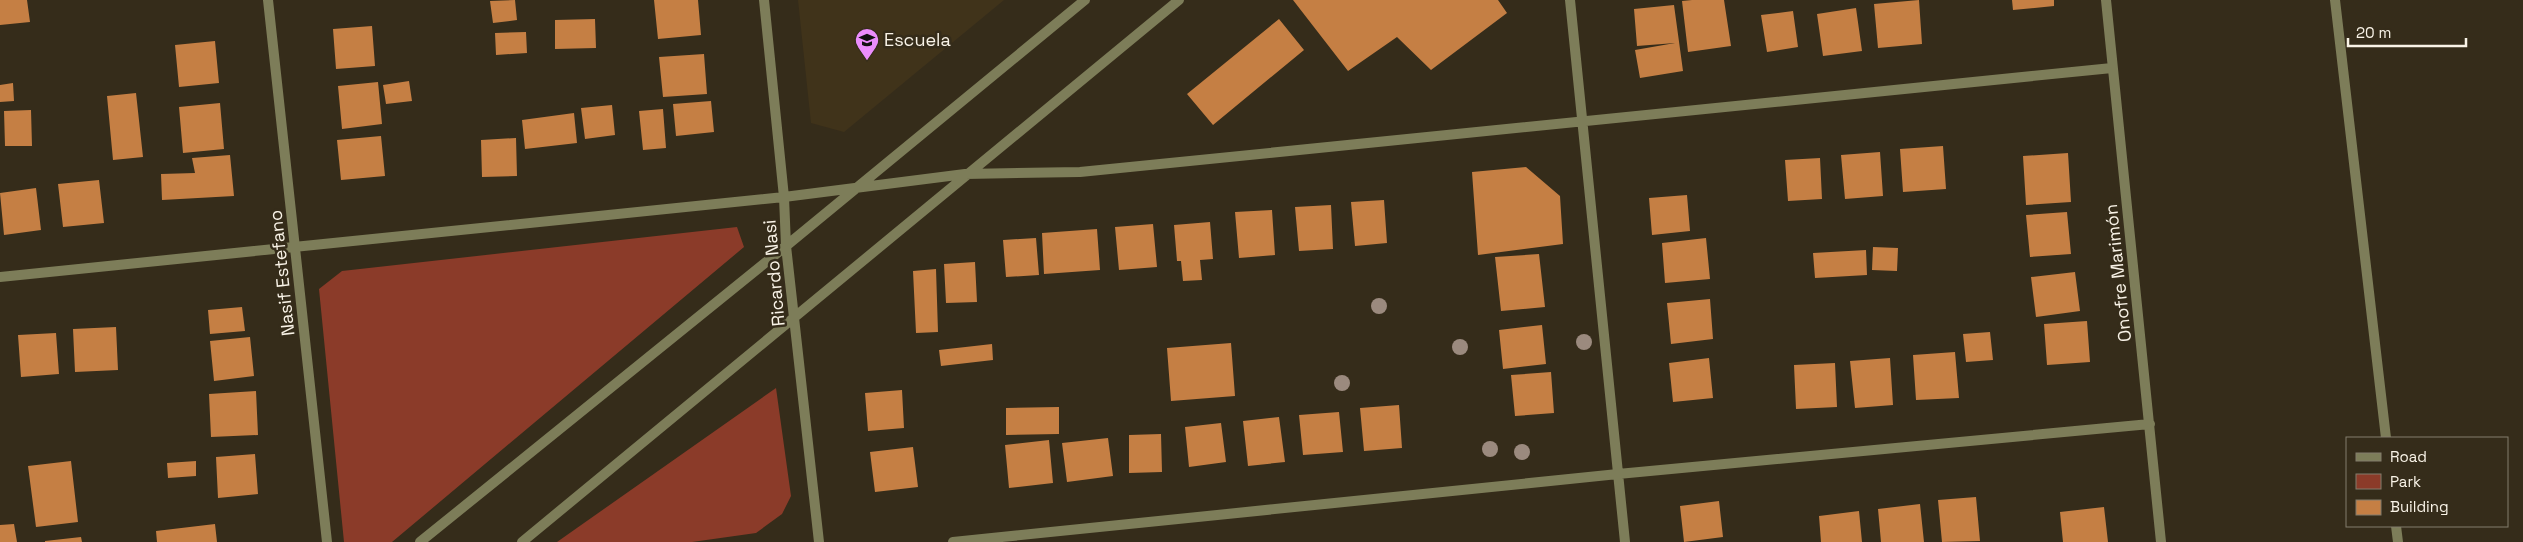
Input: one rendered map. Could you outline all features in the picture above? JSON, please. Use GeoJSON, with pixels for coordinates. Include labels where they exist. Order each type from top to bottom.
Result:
{"type":"FeatureCollection","features":[{"type":"Feature","properties":{"kind":"street","name":"Nasif Estefano"},"geometry":{"type":"LineString","coordinates":[[268,0],[327,542]]}},
{"type":"Feature","properties":{"kind":"street","name":"Ricardo Nasi"},"geometry":{"type":"LineString","coordinates":[[764,0],[784,197],[786,246],[819,542]]}},
{"type":"Feature","properties":{"kind":"street"},"geometry":{"type":"LineString","coordinates":[[420,542],[786,246],[1085,0]]}},
{"type":"Feature","properties":{"kind":"street"},"geometry":{"type":"LineString","coordinates":[[522,542],[794,319],[965,174],[1179,0]]}},
{"type":"Feature","properties":{"kind":"street"},"geometry":{"type":"LineString","coordinates":[[1570,0],[1625,542]]}},
{"type":"Feature","properties":{"kind":"street","name":"Onofre Marimón"},"geometry":{"type":"LineString","coordinates":[[2106,0],[2161,542]]}},
{"type":"Feature","properties":{"kind":"street"},"geometry":{"type":"LineString","coordinates":[[2335,0],[2386,437]]}},
{"type":"Feature","properties":{"kind":"street"},"geometry":{"type":"LineString","coordinates":[[0,277],[784,197],[965,174],[1080,172],[2112,68]]}},
{"type":"Feature","properties":{"kind":"street"},"geometry":{"type":"LineString","coordinates":[[953,542],[1618,474],[2150,424]]}},
{"type":"Feature","properties":{"kind":"street"},"geometry":{"type":"LineString","coordinates":[[2396,527],[2398,542]]}},
{"type":"Feature","properties":{"kind":"shaded area","name":"Escuela"},"geometry":{"type":"Polygon","coordinates":[[[798,0],[1004,0],[844,132],[811,123],[798,0]]]}},
{"type":"Feature","properties":{"kind":"green space"},"geometry":{"type":"Polygon","coordinates":[[[737,227],[744,247],[392,542],[344,542],[319,289],[342,271],[737,227]]]}},
{"type":"Feature","properties":{"kind":"green space"},"geometry":{"type":"Polygon","coordinates":[[[776,388],[791,496],[782,514],[756,533],[692,542],[557,542],[776,388]]]}},
{"type":"Feature","properties":{"kind":"building"},"geometry":{"type":"Polygon","coordinates":[[[0,0],[27,0],[30,22],[0,25],[0,0]]]}},
{"type":"Feature","properties":{"kind":"building"},"geometry":{"type":"Polygon","coordinates":[[[515,0],[517,20],[493,23],[490,1],[515,0]]]}},
{"type":"Feature","properties":{"kind":"building"},"geometry":{"type":"Polygon","coordinates":[[[654,0],[698,0],[701,35],[658,39],[654,0]]]}},
{"type":"Feature","properties":{"kind":"building"},"geometry":{"type":"Polygon","coordinates":[[[1293,0],[1498,0],[1507,13],[1431,70],[1397,37],[1348,71],[1293,0]]]}},
{"type":"Feature","properties":{"kind":"building"},"geometry":{"type":"Polygon","coordinates":[[[1724,0],[1731,46],[1688,52],[1682,1],[1724,0]]]}},
{"type":"Feature","properties":{"kind":"building"},"geometry":{"type":"Polygon","coordinates":[[[1919,0],[1922,44],[1878,48],[1874,4],[1919,0]]]}},
{"type":"Feature","properties":{"kind":"building"},"geometry":{"type":"Polygon","coordinates":[[[2012,0],[2054,0],[2054,6],[2013,10],[2012,0]]]}},
{"type":"Feature","properties":{"kind":"building"},"geometry":{"type":"Polygon","coordinates":[[[1674,5],[1683,71],[1640,78],[1635,50],[1675,43],[1637,46],[1634,9],[1674,5]]]}},
{"type":"Feature","properties":{"kind":"building"},"geometry":{"type":"Polygon","coordinates":[[[1856,8],[1862,51],[1823,56],[1817,14],[1856,8]]]}},
{"type":"Feature","properties":{"kind":"building"},"geometry":{"type":"Polygon","coordinates":[[[1793,11],[1798,47],[1767,52],[1761,15],[1793,11]]]}},
{"type":"Feature","properties":{"kind":"building"},"geometry":{"type":"Polygon","coordinates":[[[595,19],[596,48],[555,49],[555,20],[595,19]]]}},
{"type":"Feature","properties":{"kind":"building"},"geometry":{"type":"Polygon","coordinates":[[[1279,19],[1304,50],[1213,125],[1187,94],[1279,19]]]}},
{"type":"Feature","properties":{"kind":"building"},"geometry":{"type":"Polygon","coordinates":[[[372,26],[375,66],[336,69],[333,29],[372,26]]]}},
{"type":"Feature","properties":{"kind":"building"},"geometry":{"type":"Polygon","coordinates":[[[526,32],[527,53],[496,55],[495,33],[526,32]]]}},
{"type":"Feature","properties":{"kind":"building"},"geometry":{"type":"Polygon","coordinates":[[[215,41],[219,83],[179,87],[175,45],[215,41]]]}},
{"type":"Feature","properties":{"kind":"building"},"geometry":{"type":"Polygon","coordinates":[[[704,54],[707,94],[663,97],[659,57],[704,54]]]}},
{"type":"Feature","properties":{"kind":"building"},"geometry":{"type":"Polygon","coordinates":[[[409,81],[412,101],[386,104],[383,85],[409,81]]]}},
{"type":"Feature","properties":{"kind":"building"},"geometry":{"type":"Polygon","coordinates":[[[378,82],[382,124],[342,129],[338,86],[378,82]]]}},
{"type":"Feature","properties":{"kind":"building"},"geometry":{"type":"Polygon","coordinates":[[[13,83],[14,101],[0,102],[0,85],[13,83]]]}},
{"type":"Feature","properties":{"kind":"building"},"geometry":{"type":"Polygon","coordinates":[[[136,93],[143,157],[113,160],[107,96],[136,93]]]}},
{"type":"Feature","properties":{"kind":"building"},"geometry":{"type":"Polygon","coordinates":[[[711,101],[714,132],[676,136],[673,104],[711,101]]]}},
{"type":"Feature","properties":{"kind":"building"},"geometry":{"type":"Polygon","coordinates":[[[220,103],[224,149],[183,153],[179,107],[220,103]]]}},
{"type":"Feature","properties":{"kind":"building"},"geometry":{"type":"Polygon","coordinates":[[[612,105],[615,135],[585,139],[581,108],[612,105]]]}},
{"type":"Feature","properties":{"kind":"building"},"geometry":{"type":"Polygon","coordinates":[[[663,109],[666,148],[643,150],[639,111],[663,109]]]}},
{"type":"Feature","properties":{"kind":"building"},"geometry":{"type":"Polygon","coordinates":[[[31,110],[32,146],[5,146],[4,111],[31,110]]]}},
{"type":"Feature","properties":{"kind":"building"},"geometry":{"type":"Polygon","coordinates":[[[574,113],[577,143],[525,149],[522,120],[574,113]]]}},
{"type":"Feature","properties":{"kind":"building"},"geometry":{"type":"Polygon","coordinates":[[[381,136],[385,176],[341,180],[337,140],[381,136]]]}},
{"type":"Feature","properties":{"kind":"building"},"geometry":{"type":"Polygon","coordinates":[[[516,138],[517,176],[482,177],[481,140],[516,138]]]}},
{"type":"Feature","properties":{"kind":"building"},"geometry":{"type":"Polygon","coordinates":[[[1943,146],[1946,189],[1903,192],[1900,149],[1943,146]]]}},
{"type":"Feature","properties":{"kind":"building"},"geometry":{"type":"Polygon","coordinates":[[[1880,152],[1883,196],[1845,199],[1841,155],[1880,152]]]}},
{"type":"Feature","properties":{"kind":"building"},"geometry":{"type":"Polygon","coordinates":[[[2068,153],[2071,202],[2026,205],[2023,156],[2068,153]]]}},
{"type":"Feature","properties":{"kind":"building"},"geometry":{"type":"Polygon","coordinates":[[[230,155],[234,196],[162,200],[161,174],[195,173],[192,158],[230,155]]]}},
{"type":"Feature","properties":{"kind":"building"},"geometry":{"type":"Polygon","coordinates":[[[1820,158],[1822,199],[1788,201],[1785,160],[1820,158]]]}},
{"type":"Feature","properties":{"kind":"building"},"geometry":{"type":"Polygon","coordinates":[[[1526,167],[1560,196],[1563,244],[1478,255],[1472,172],[1526,167]]]}},
{"type":"Feature","properties":{"kind":"building"},"geometry":{"type":"Polygon","coordinates":[[[99,180],[104,223],[63,227],[58,184],[99,180]]]}},
{"type":"Feature","properties":{"kind":"building"},"geometry":{"type":"Polygon","coordinates":[[[36,188],[41,230],[4,235],[0,193],[36,188]]]}},
{"type":"Feature","properties":{"kind":"building"},"geometry":{"type":"Polygon","coordinates":[[[1687,195],[1690,231],[1652,235],[1649,198],[1687,195]]]}},
{"type":"Feature","properties":{"kind":"building"},"geometry":{"type":"Polygon","coordinates":[[[1384,200],[1387,243],[1355,246],[1351,202],[1384,200]]]}},
{"type":"Feature","properties":{"kind":"building"},"geometry":{"type":"Polygon","coordinates":[[[1331,205],[1333,249],[1299,251],[1295,207],[1331,205]]]}},
{"type":"Feature","properties":{"kind":"building"},"geometry":{"type":"Polygon","coordinates":[[[1272,210],[1275,255],[1239,258],[1235,212],[1272,210]]]}},
{"type":"Feature","properties":{"kind":"building"},"geometry":{"type":"Polygon","coordinates":[[[2067,212],[2071,254],[2030,257],[2026,215],[2067,212]]]}},
{"type":"Feature","properties":{"kind":"building"},"geometry":{"type":"Polygon","coordinates":[[[1210,222],[1213,259],[1200,260],[1202,280],[1183,281],[1181,261],[1177,261],[1174,225],[1210,222]]]}},
{"type":"Feature","properties":{"kind":"building"},"geometry":{"type":"Polygon","coordinates":[[[1153,224],[1157,267],[1119,270],[1115,227],[1153,224]]]}},
{"type":"Feature","properties":{"kind":"building"},"geometry":{"type":"Polygon","coordinates":[[[1097,229],[1100,270],[1044,274],[1042,233],[1097,229]]]}},
{"type":"Feature","properties":{"kind":"building"},"geometry":{"type":"Polygon","coordinates":[[[1036,238],[1039,275],[1006,277],[1003,240],[1036,238]]]}},
{"type":"Feature","properties":{"kind":"building"},"geometry":{"type":"Polygon","coordinates":[[[1706,238],[1710,279],[1665,283],[1662,243],[1706,238]]]}},
{"type":"Feature","properties":{"kind":"building"},"geometry":{"type":"Polygon","coordinates":[[[1873,247],[1898,248],[1897,271],[1872,270],[1873,247]]]}},
{"type":"Feature","properties":{"kind":"building"},"geometry":{"type":"Polygon","coordinates":[[[1866,250],[1867,275],[1815,278],[1813,253],[1866,250]]]}},
{"type":"Feature","properties":{"kind":"building"},"geometry":{"type":"Polygon","coordinates":[[[1539,254],[1545,307],[1501,311],[1495,257],[1539,254]]]}},
{"type":"Feature","properties":{"kind":"building"},"geometry":{"type":"Polygon","coordinates":[[[975,262],[977,302],[946,303],[944,264],[975,262]]]}},
{"type":"Feature","properties":{"kind":"building"},"geometry":{"type":"Polygon","coordinates":[[[936,269],[938,332],[916,333],[913,271],[936,269]]]}},
{"type":"Feature","properties":{"kind":"building"},"geometry":{"type":"Polygon","coordinates":[[[2075,272],[2080,311],[2036,317],[2031,277],[2075,272]]]}},
{"type":"Feature","properties":{"kind":"building"},"geometry":{"type":"Polygon","coordinates":[[[1710,299],[1713,339],[1671,344],[1667,303],[1710,299]]]}},
{"type":"Feature","properties":{"kind":"building"},"geometry":{"type":"Polygon","coordinates":[[[242,307],[245,331],[210,334],[208,310],[242,307]]]}},
{"type":"Feature","properties":{"kind":"building"},"geometry":{"type":"Polygon","coordinates":[[[2087,321],[2090,362],[2047,365],[2044,324],[2087,321]]]}},
{"type":"Feature","properties":{"kind":"building"},"geometry":{"type":"Polygon","coordinates":[[[1542,325],[1546,364],[1503,369],[1499,330],[1542,325]]]}},
{"type":"Feature","properties":{"kind":"building"},"geometry":{"type":"Polygon","coordinates":[[[116,327],[118,370],[75,372],[73,329],[116,327]]]}},
{"type":"Feature","properties":{"kind":"building"},"geometry":{"type":"Polygon","coordinates":[[[1990,332],[1993,360],[1966,362],[1963,334],[1990,332]]]}},
{"type":"Feature","properties":{"kind":"building"},"geometry":{"type":"Polygon","coordinates":[[[56,333],[59,374],[21,377],[18,335],[56,333]]]}},
{"type":"Feature","properties":{"kind":"building"},"geometry":{"type":"Polygon","coordinates":[[[250,337],[254,376],[214,381],[210,341],[250,337]]]}},
{"type":"Feature","properties":{"kind":"building"},"geometry":{"type":"Polygon","coordinates":[[[1231,343],[1235,396],[1171,401],[1167,348],[1231,343]]]}},
{"type":"Feature","properties":{"kind":"building"},"geometry":{"type":"Polygon","coordinates":[[[992,344],[993,360],[941,366],[939,350],[992,344]]]}},
{"type":"Feature","properties":{"kind":"building"},"geometry":{"type":"Polygon","coordinates":[[[1955,352],[1959,398],[1916,400],[1913,355],[1955,352]]]}},
{"type":"Feature","properties":{"kind":"building"},"geometry":{"type":"Polygon","coordinates":[[[1709,358],[1713,398],[1673,402],[1669,363],[1709,358]]]}},
{"type":"Feature","properties":{"kind":"building"},"geometry":{"type":"Polygon","coordinates":[[[1890,358],[1893,405],[1855,408],[1850,361],[1890,358]]]}},
{"type":"Feature","properties":{"kind":"building"},"geometry":{"type":"Polygon","coordinates":[[[1835,363],[1837,407],[1796,409],[1794,365],[1835,363]]]}},
{"type":"Feature","properties":{"kind":"building"},"geometry":{"type":"Polygon","coordinates":[[[1551,372],[1554,413],[1515,416],[1511,375],[1551,372]]]}},
{"type":"Feature","properties":{"kind":"building"},"geometry":{"type":"Polygon","coordinates":[[[902,390],[904,428],[868,431],[865,393],[902,390]]]}},
{"type":"Feature","properties":{"kind":"building"},"geometry":{"type":"Polygon","coordinates":[[[256,391],[258,435],[211,437],[209,394],[256,391]]]}},
{"type":"Feature","properties":{"kind":"building"},"geometry":{"type":"Polygon","coordinates":[[[1399,405],[1402,448],[1364,451],[1360,408],[1399,405]]]}},
{"type":"Feature","properties":{"kind":"building"},"geometry":{"type":"Polygon","coordinates":[[[1059,407],[1059,434],[1006,435],[1006,408],[1059,407]]]}},
{"type":"Feature","properties":{"kind":"building"},"geometry":{"type":"Polygon","coordinates":[[[1339,412],[1343,452],[1303,455],[1299,415],[1339,412]]]}},
{"type":"Feature","properties":{"kind":"building"},"geometry":{"type":"Polygon","coordinates":[[[1279,417],[1285,462],[1248,466],[1243,421],[1279,417]]]}},
{"type":"Feature","properties":{"kind":"building"},"geometry":{"type":"Polygon","coordinates":[[[1221,423],[1226,462],[1189,467],[1185,427],[1221,423]]]}},
{"type":"Feature","properties":{"kind":"building"},"geometry":{"type":"Polygon","coordinates":[[[1161,434],[1162,472],[1129,473],[1129,435],[1161,434]]]}},
{"type":"Feature","properties":{"kind":"building"},"geometry":{"type":"Polygon","coordinates":[[[1108,438],[1113,476],[1067,482],[1062,443],[1108,438]]]}},
{"type":"Feature","properties":{"kind":"building"},"geometry":{"type":"Polygon","coordinates":[[[1049,440],[1053,483],[1009,488],[1005,445],[1049,440]]]}},
{"type":"Feature","properties":{"kind":"building"},"geometry":{"type":"Polygon","coordinates":[[[913,447],[918,487],[875,492],[870,452],[913,447]]]}},
{"type":"Feature","properties":{"kind":"building"},"geometry":{"type":"Polygon","coordinates":[[[255,454],[258,494],[218,498],[216,457],[255,454]]]}},
{"type":"Feature","properties":{"kind":"building"},"geometry":{"type":"Polygon","coordinates":[[[71,461],[78,522],[36,527],[28,466],[71,461]]]}},
{"type":"Feature","properties":{"kind":"building"},"geometry":{"type":"Polygon","coordinates":[[[196,461],[196,476],[168,478],[167,463],[196,461]]]}},
{"type":"Feature","properties":{"kind":"building"},"geometry":{"type":"Polygon","coordinates":[[[1976,497],[1980,541],[1942,542],[1938,500],[1976,497]]]}},
{"type":"Feature","properties":{"kind":"building"},"geometry":{"type":"Polygon","coordinates":[[[1719,501],[1723,537],[1684,542],[1680,506],[1719,501]]]}},
{"type":"Feature","properties":{"kind":"building"},"geometry":{"type":"Polygon","coordinates":[[[1920,504],[1924,542],[1881,542],[1878,509],[1920,504]]]}},
{"type":"Feature","properties":{"kind":"building"},"geometry":{"type":"Polygon","coordinates":[[[2104,507],[2108,542],[2063,542],[2060,512],[2104,507]]]}},
{"type":"Feature","properties":{"kind":"building"},"geometry":{"type":"Polygon","coordinates":[[[1859,511],[1862,542],[1821,542],[1819,516],[1859,511]]]}},
{"type":"Feature","properties":{"kind":"building"},"geometry":{"type":"Polygon","coordinates":[[[14,524],[17,542],[0,542],[0,525],[14,524]]]}},
{"type":"Feature","properties":{"kind":"building"},"geometry":{"type":"Polygon","coordinates":[[[215,524],[217,542],[157,542],[156,531],[215,524]]]}},
{"type":"Feature","properties":{"kind":"building"},"geometry":{"type":"Polygon","coordinates":[[[81,537],[82,542],[45,542],[45,541],[81,537]]]}},
{"type":"Feature","properties":{"kind":"place","name":"Escuela"},"geometry":{"type":"Point","coordinates":[867,61]}}]}
